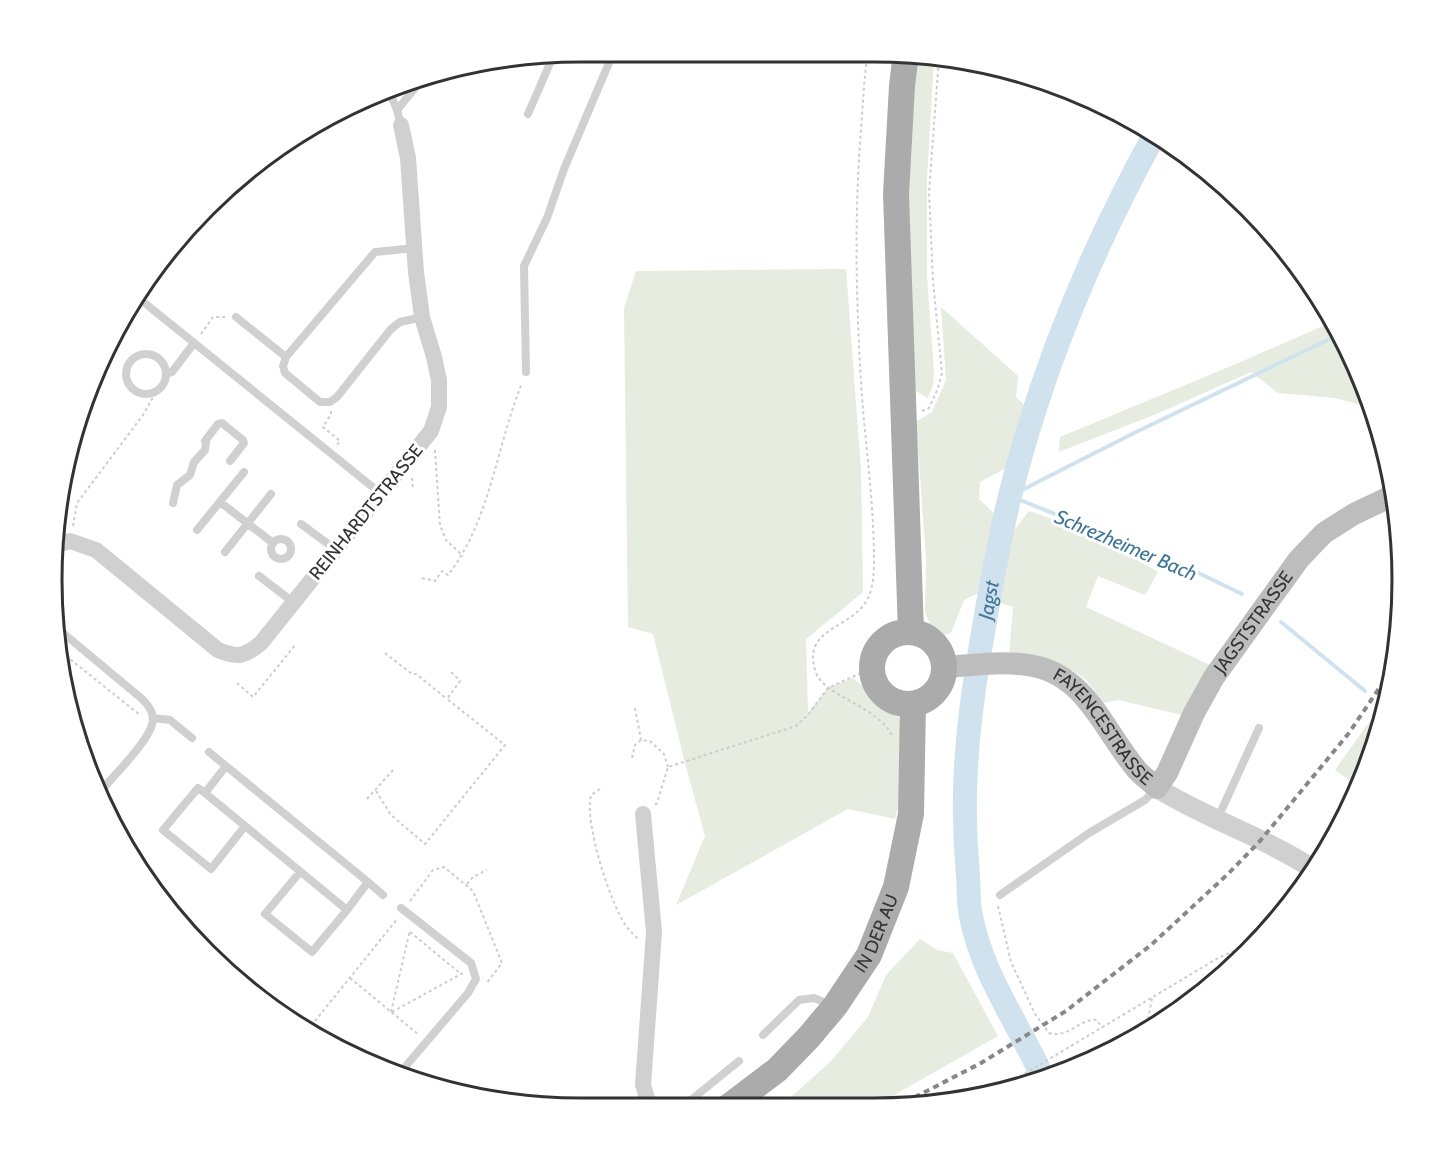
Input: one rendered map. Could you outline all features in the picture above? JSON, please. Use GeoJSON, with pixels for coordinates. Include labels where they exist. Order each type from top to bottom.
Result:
{"type":"FeatureCollection","features":[{"type":"Feature","properties":{"kind":"main road"},"geometry":{"type":"LineString","coordinates":[[905,63],[896,194],[911,632]]}},
{"type":"Feature","properties":{"kind":"main road","name":"JAGSTSTRASSE"},"geometry":{"type":"LineString","coordinates":[[1157,788],[1167,773],[1194,713],[1214,677],[1299,558],[1324,533],[1354,514],[1385,499]]}},
{"type":"Feature","properties":{"kind":"main road"},"geometry":{"type":"LineString","coordinates":[[911,632],[931,639],[943,656],[954,666],[939,687],[924,701],[914,704],[901,704],[890,699],[877,686],[872,668],[879,646],[888,638],[899,633],[911,632]]}},
{"type":"Feature","properties":{"kind":"main road","name":"FAYENCESTRASSE"},"geometry":{"type":"LineString","coordinates":[[954,666],[1000,663],[1029,665],[1054,672],[1082,692],[1138,771],[1157,788]]}},
{"type":"Feature","properties":{"kind":"main road","name":"IN DER AU"},"geometry":{"type":"LineString","coordinates":[[740,1098],[777,1070],[835,1006],[869,955],[896,887],[911,814],[914,704]]}},
{"type":"Feature","properties":{"kind":"street","name":"REINHARDTSTRASSE"},"geometry":{"type":"LineString","coordinates":[[63,543],[96,550],[218,650],[233,656],[249,653],[261,643],[431,431],[439,407],[439,380],[422,317],[416,272],[408,158],[399,117]]}},
{"type":"Feature","properties":{"kind":"street","name":"FAYENCESTRASSE"},"geometry":{"type":"LineString","coordinates":[[1157,788],[1183,804],[1305,865]]}},
{"type":"Feature","properties":{"kind":"street"},"geometry":{"type":"LineString","coordinates":[[643,813],[654,932],[643,1085],[647,1098]]}},
{"type":"Feature","properties":{"kind":"lane"},"geometry":{"type":"LineString","coordinates":[[526,372],[524,266],[547,218],[564,169],[609,62]]}},
{"type":"Feature","properties":{"kind":"lane"},"geometry":{"type":"LineString","coordinates":[[528,114],[550,63]]}},
{"type":"Feature","properties":{"kind":"lane"},"geometry":{"type":"LineString","coordinates":[[399,117],[417,88]]}},
{"type":"Feature","properties":{"kind":"lane"},"geometry":{"type":"LineString","coordinates":[[391,97],[399,117]]}},
{"type":"Feature","properties":{"kind":"lane"},"geometry":{"type":"LineString","coordinates":[[416,248],[375,252],[286,357],[283,366],[285,373],[320,402],[330,402],[337,397],[391,329],[400,322],[422,317]]}},
{"type":"Feature","properties":{"kind":"lane"},"geometry":{"type":"LineString","coordinates":[[143,302],[380,493]]}},
{"type":"Feature","properties":{"kind":"lane"},"geometry":{"type":"LineString","coordinates":[[236,317],[286,357]]}},
{"type":"Feature","properties":{"kind":"lane"},"geometry":{"type":"LineString","coordinates":[[166,374],[172,372],[194,343]]}},
{"type":"Feature","properties":{"kind":"lane"},"geometry":{"type":"LineString","coordinates":[[150,355],[161,362],[166,374],[165,380],[157,390],[144,394],[133,389],[126,378],[128,365],[137,356],[150,355]]}},
{"type":"Feature","properties":{"kind":"lane"},"geometry":{"type":"LineString","coordinates":[[172,503],[177,485],[190,475],[194,462],[205,450],[205,441],[218,424],[222,423],[244,443],[230,461]]}},
{"type":"Feature","properties":{"kind":"lane"},"geometry":{"type":"LineString","coordinates":[[197,530],[244,472]]}},
{"type":"Feature","properties":{"kind":"lane"},"geometry":{"type":"LineString","coordinates":[[225,552],[271,494]]}},
{"type":"Feature","properties":{"kind":"lane"},"geometry":{"type":"LineString","coordinates":[[220,502],[273,543]]}},
{"type":"Feature","properties":{"kind":"lane"},"geometry":{"type":"LineString","coordinates":[[302,524],[335,549]]}},
{"type":"Feature","properties":{"kind":"lane"},"geometry":{"type":"LineString","coordinates":[[260,576],[293,602]]}},
{"type":"Feature","properties":{"kind":"lane"},"geometry":{"type":"LineString","coordinates":[[65,635],[149,707],[152,721],[146,737],[105,786]]}},
{"type":"Feature","properties":{"kind":"lane"},"geometry":{"type":"LineString","coordinates":[[152,721],[170,720],[192,738]]}},
{"type":"Feature","properties":{"kind":"lane"},"geometry":{"type":"LineString","coordinates":[[1217,820],[1259,728]]}},
{"type":"Feature","properties":{"kind":"lane"},"geometry":{"type":"LineString","coordinates":[[209,752],[383,895]]}},
{"type":"Feature","properties":{"kind":"lane"},"geometry":{"type":"LineString","coordinates":[[205,793],[226,766]]}},
{"type":"Feature","properties":{"kind":"lane"},"geometry":{"type":"LineString","coordinates":[[245,826],[211,869],[163,830],[198,788],[205,793],[347,910]]}},
{"type":"Feature","properties":{"kind":"lane"},"geometry":{"type":"LineString","coordinates":[[999,895],[1089,833],[1145,800],[1157,788]]}},
{"type":"Feature","properties":{"kind":"lane"},"geometry":{"type":"LineString","coordinates":[[300,872],[266,914],[312,952],[368,882]]}},
{"type":"Feature","properties":{"kind":"lane"},"geometry":{"type":"LineString","coordinates":[[403,909],[471,963],[476,979],[468,993],[405,1067]]}},
{"type":"Feature","properties":{"kind":"lane"},"geometry":{"type":"LineString","coordinates":[[763,1035],[799,1000],[814,998],[835,1006]]}},
{"type":"Feature","properties":{"kind":"lane"},"geometry":{"type":"LineString","coordinates":[[693,1098],[739,1061]]}},
{"type":"Feature","properties":{"kind":"path"},"geometry":{"type":"LineString","coordinates":[[867,62],[858,169],[856,246],[862,396],[873,505],[873,578],[870,594],[862,607],[823,635],[815,644],[813,654],[815,673],[828,688],[879,718],[888,727],[893,737],[913,738]]}},
{"type":"Feature","properties":{"kind":"path"},"geometry":{"type":"LineString","coordinates":[[903,421],[928,408],[938,388],[942,373],[933,281],[929,192],[938,66]]}},
{"type":"Feature","properties":{"kind":"path"},"geometry":{"type":"LineString","coordinates":[[194,343],[213,317]]}},
{"type":"Feature","properties":{"kind":"path"},"geometry":{"type":"LineString","coordinates":[[422,578],[435,581],[442,571],[448,575],[463,556],[485,508],[514,402],[526,372]]}},
{"type":"Feature","properties":{"kind":"path"},"geometry":{"type":"LineString","coordinates":[[63,542],[77,502],[143,415],[157,390]]}},
{"type":"Feature","properties":{"kind":"path"},"geometry":{"type":"LineString","coordinates":[[319,444],[325,436],[336,446],[340,441],[323,427],[331,414],[330,402]]}},
{"type":"Feature","properties":{"kind":"path"},"geometry":{"type":"LineString","coordinates":[[427,435],[435,450],[442,533],[451,547],[463,556]]}},
{"type":"Feature","properties":{"kind":"path"},"geometry":{"type":"LineString","coordinates":[[237,683],[253,697],[296,644]]}},
{"type":"Feature","properties":{"kind":"path"},"geometry":{"type":"LineString","coordinates":[[376,791],[391,815],[425,844],[505,745],[416,674],[412,675],[385,653]]}},
{"type":"Feature","properties":{"kind":"path"},"geometry":{"type":"LineString","coordinates":[[67,657],[152,721]]}},
{"type":"Feature","properties":{"kind":"path"},"geometry":{"type":"LineString","coordinates":[[668,767],[796,726],[808,715],[828,688],[872,668]]}},
{"type":"Feature","properties":{"kind":"path"},"geometry":{"type":"LineString","coordinates":[[447,699],[460,681],[451,672]]}},
{"type":"Feature","properties":{"kind":"path"},"geometry":{"type":"LineString","coordinates":[[634,708],[641,740]]}},
{"type":"Feature","properties":{"kind":"path"},"geometry":{"type":"LineString","coordinates":[[632,758],[635,745],[641,740],[650,741],[664,754],[668,767],[657,803],[643,813]]}},
{"type":"Feature","properties":{"kind":"path"},"geometry":{"type":"LineString","coordinates":[[367,799],[394,769]]}},
{"type":"Feature","properties":{"kind":"path"},"geometry":{"type":"LineString","coordinates":[[600,789],[591,795],[589,804],[594,837],[610,895],[626,926],[639,941],[653,946]]}},
{"type":"Feature","properties":{"kind":"path"},"geometry":{"type":"LineString","coordinates":[[313,1024],[433,870],[444,867],[473,891],[502,963],[486,985],[476,979]]}},
{"type":"Feature","properties":{"kind":"path"},"geometry":{"type":"LineString","coordinates":[[467,884],[487,870]]}},
{"type":"Feature","properties":{"kind":"path"},"geometry":{"type":"LineString","coordinates":[[999,895],[998,909],[1011,962],[1035,1014],[1049,1034],[1062,1035],[1092,1019],[1097,1020],[1102,1028]]}},
{"type":"Feature","properties":{"kind":"path"},"geometry":{"type":"LineString","coordinates":[[391,1012],[412,917]]}},
{"type":"Feature","properties":{"kind":"path"},"geometry":{"type":"LineString","coordinates":[[410,932],[461,974]]}},
{"type":"Feature","properties":{"kind":"path"},"geometry":{"type":"LineString","coordinates":[[1019,1077],[1218,957],[1237,949]]}},
{"type":"Feature","properties":{"kind":"path"},"geometry":{"type":"LineString","coordinates":[[391,1012],[473,967]]}},
{"type":"Feature","properties":{"kind":"path"},"geometry":{"type":"LineString","coordinates":[[349,978],[427,1041]]}},
{"type":"Feature","properties":{"kind":"path"},"geometry":{"type":"LineString","coordinates":[[1148,1018],[1152,998]]}},
{"type":"Feature","properties":{"kind":"shaded area"},"geometry":{"type":"Polygon","coordinates":[[[915,64],[934,65],[927,180],[927,277],[934,372],[933,385],[928,398],[913,389],[906,242],[915,64]]]}},
{"type":"Feature","properties":{"kind":"shaded area"},"geometry":{"type":"Polygon","coordinates":[[[846,269],[861,470],[863,592],[806,639],[808,713],[828,688],[853,678],[903,722],[898,808],[895,819],[848,809],[676,905],[705,836],[653,634],[628,627],[624,308],[636,271],[846,269]]]}},
{"type":"Feature","properties":{"kind":"shaded area"},"geometry":{"type":"Polygon","coordinates":[[[941,307],[1018,376],[1016,397],[1032,413],[1006,468],[980,482],[979,499],[999,518],[977,594],[964,600],[951,633],[935,638],[925,612],[926,558],[916,422],[932,412],[946,380],[941,307]]]}},
{"type":"Feature","properties":{"kind":"shaded area"},"geometry":{"type":"Polygon","coordinates":[[[1324,325],[1338,350],[1361,405],[1335,398],[1278,393],[1251,372],[1159,413],[1059,452],[1060,437],[1324,325]]]}},
{"type":"Feature","properties":{"kind":"shaded area"},"geometry":{"type":"Polygon","coordinates":[[[1029,511],[1084,530],[1158,572],[1145,595],[1098,576],[1086,607],[1210,665],[1182,715],[1118,700],[1103,703],[1086,680],[1071,670],[1045,660],[1009,654],[1013,607],[997,602],[1012,533],[1029,511]]]}},
{"type":"Feature","properties":{"kind":"shaded area"},"geometry":{"type":"Polygon","coordinates":[[[1373,716],[1351,781],[1335,770],[1373,716]]]}},
{"type":"Feature","properties":{"kind":"shaded area"},"geometry":{"type":"Polygon","coordinates":[[[920,939],[937,950],[953,953],[998,1036],[891,1097],[790,1098],[830,1062],[868,1017],[886,975],[920,939]]]}},
{"type":"Feature","properties":{"kind":"waterway","name":"Jagst"},"geometry":{"type":"LineString","coordinates":[[1039,1070],[993,980],[976,938],[971,916],[965,821],[970,717],[1000,540],[1036,405],[1089,266],[1150,142]]}},
{"type":"Feature","properties":{"kind":"waterway"},"geometry":{"type":"LineString","coordinates":[[1010,496],[1136,432],[1331,338]]}},
{"type":"Feature","properties":{"kind":"waterway","name":"Schrezheimer Bach"},"geometry":{"type":"LineString","coordinates":[[1010,496],[1184,566],[1242,594]]}},
{"type":"Feature","properties":{"kind":"waterway","name":"Schrezheimer Bach"},"geometry":{"type":"LineString","coordinates":[[1281,622],[1365,691]]}},
{"type":"Feature","properties":{"kind":"railway"},"geometry":{"type":"LineString","coordinates":[[919,1095],[981,1063],[1066,1011],[1151,945],[1260,841],[1349,733],[1381,686]]}}]}
